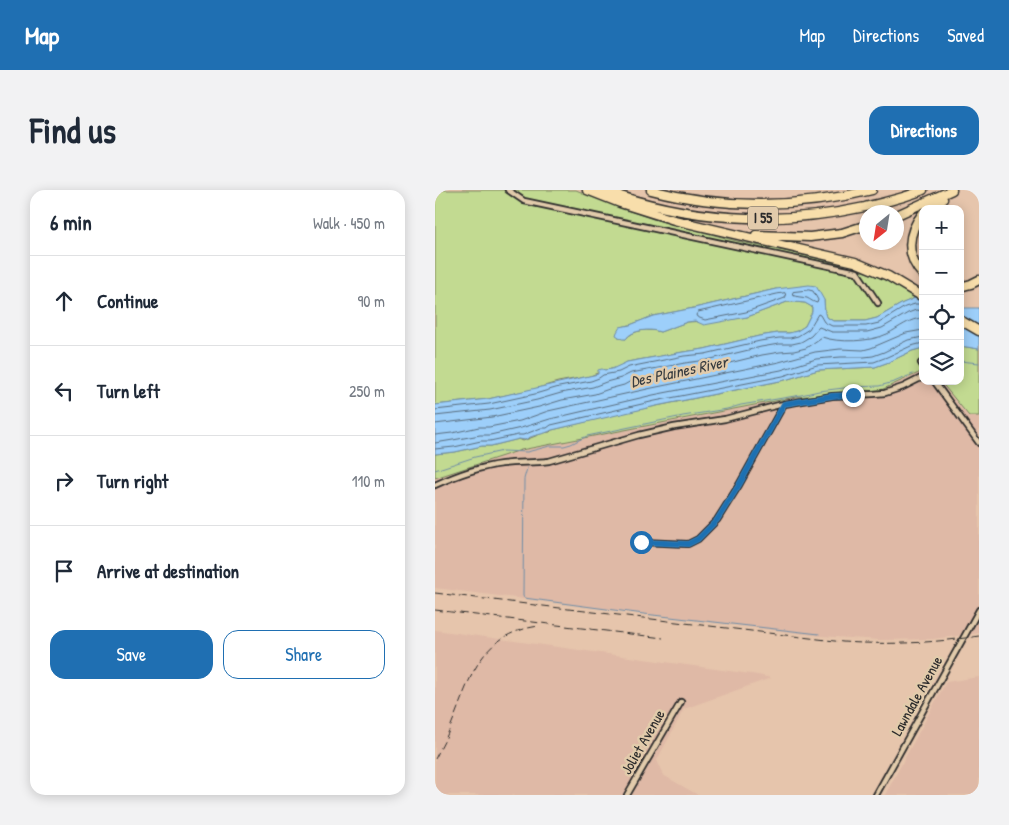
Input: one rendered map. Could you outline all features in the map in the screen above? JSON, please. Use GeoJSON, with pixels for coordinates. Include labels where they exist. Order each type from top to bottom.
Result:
{"type":"FeatureCollection","features":[{"type":"Feature","properties":{"kind":"highway"},"geometry":{"type":"LineString","coordinates":[[587,190],[649,213],[855,262],[888,276],[920,295]]}},
{"type":"Feature","properties":{"kind":"highway","name":"I 55"},"geometry":{"type":"LineString","coordinates":[[603,190],[645,204],[723,218],[792,218],[841,212],[893,200],[923,190]]}},
{"type":"Feature","properties":{"kind":"highway","name":"I 55"},"geometry":{"type":"LineString","coordinates":[[651,190],[706,201],[771,204],[814,201],[873,190]]}},
{"type":"Feature","properties":{"kind":"highway"},"geometry":{"type":"LineString","coordinates":[[933,205],[954,190]]}},
{"type":"Feature","properties":{"kind":"highway"},"geometry":{"type":"LineString","coordinates":[[904,211],[954,190]]}},
{"type":"Feature","properties":{"kind":"highway"},"geometry":{"type":"LineString","coordinates":[[919,219],[912,231],[910,249],[919,270]]}},
{"type":"Feature","properties":{"kind":"highway"},"geometry":{"type":"LineString","coordinates":[[727,232],[765,236],[810,237],[841,233],[859,227]]}},
{"type":"Feature","properties":{"kind":"highway"},"geometry":{"type":"LineString","coordinates":[[964,286],[979,280]]}},
{"type":"Feature","properties":{"kind":"highway"},"geometry":{"type":"LineString","coordinates":[[964,322],[979,331]]}},
{"type":"Feature","properties":{"kind":"street"},"geometry":{"type":"LineString","coordinates":[[508,190],[524,201],[857,272],[878,303]]}},
{"type":"Feature","properties":{"kind":"street"},"geometry":{"type":"LineString","coordinates":[[435,484],[478,468],[501,464],[549,461],[674,427],[725,419],[784,404],[832,396],[885,393],[919,379]]}},
{"type":"Feature","properties":{"kind":"street"},"geometry":{"type":"LineString","coordinates":[[937,385],[979,443]]}},
{"type":"Feature","properties":{"kind":"street"},"geometry":{"type":"LineString","coordinates":[[641,542],[688,544],[698,539],[717,520],[784,404]]}},
{"type":"Feature","properties":{"kind":"street","name":"Lawndale Avenue"},"geometry":{"type":"LineString","coordinates":[[876,795],[979,610]]}},
{"type":"Feature","properties":{"kind":"street","name":"Joliet Avenue"},"geometry":{"type":"LineString","coordinates":[[627,795],[681,702]]}},
{"type":"Feature","properties":{"kind":"shaded area"},"geometry":{"type":"Polygon","coordinates":[[[919,373],[919,385],[943,385],[969,416],[979,416],[979,633],[933,639],[879,640],[822,636],[435,588],[435,478],[521,450],[796,397],[881,390],[919,373]]]}},
{"type":"Feature","properties":{"kind":"shaded area"},"geometry":{"type":"Polygon","coordinates":[[[435,630],[771,678],[684,709],[657,760],[663,775],[698,795],[435,795],[435,630]]]}},
{"type":"Feature","properties":{"kind":"shaded area"},"geometry":{"type":"Polygon","coordinates":[[[979,677],[979,795],[885,795],[946,682],[979,677]]]}},
{"type":"Feature","properties":{"kind":"green space"},"geometry":{"type":"Polygon","coordinates":[[[435,190],[576,190],[653,219],[850,267],[889,282],[915,298],[877,318],[865,321],[833,321],[825,314],[824,300],[776,289],[653,316],[621,327],[619,338],[626,339],[632,334],[641,331],[651,330],[660,332],[687,322],[747,317],[787,302],[805,303],[812,307],[812,312],[805,326],[797,331],[759,336],[704,349],[627,362],[617,368],[590,376],[488,399],[435,405],[435,190]]]}},
{"type":"Feature","properties":{"kind":"green space"},"geometry":{"type":"Polygon","coordinates":[[[964,347],[979,349],[979,416],[969,416],[943,385],[964,385],[964,347]]]}},
{"type":"Feature","properties":{"kind":"green space"},"geometry":{"type":"Polygon","coordinates":[[[919,349],[919,373],[881,390],[796,397],[521,450],[435,478],[435,454],[491,446],[519,439],[523,441],[552,430],[622,413],[785,380],[818,370],[875,367],[919,349]]]}},
{"type":"Feature","properties":{"kind":"water","name":"Des Plaines River"},"geometry":{"type":"Polygon","coordinates":[[[809,285],[816,286],[824,300],[825,314],[833,321],[865,321],[877,318],[903,303],[915,298],[919,299],[919,349],[875,367],[818,370],[785,380],[656,406],[552,430],[525,440],[519,439],[491,446],[435,454],[435,405],[488,399],[598,374],[598,370],[612,369],[627,362],[704,349],[759,336],[789,333],[805,326],[812,312],[812,307],[805,303],[787,302],[747,317],[704,325],[695,321],[687,322],[660,332],[646,330],[636,332],[626,339],[616,335],[620,327],[653,316],[776,289],[809,285]]]}},
{"type":"Feature","properties":{"kind":"water"},"geometry":{"type":"Polygon","coordinates":[[[964,308],[979,308],[979,349],[964,347],[964,308]]]}},
{"type":"Feature","properties":{"kind":"waterway"},"geometry":{"type":"LineString","coordinates":[[964,361],[979,363]]}},
{"type":"Feature","properties":{"kind":"waterway"},"geometry":{"type":"LineString","coordinates":[[435,470],[475,457],[503,451],[527,452],[550,446],[564,446],[587,436],[683,416],[819,391],[879,386],[913,374]]}},
{"type":"Feature","properties":{"kind":"waterway"},"geometry":{"type":"LineString","coordinates":[[528,465],[524,479],[524,598],[819,634]]}},
{"type":"Feature","properties":{"kind":"railway"},"geometry":{"type":"LineString","coordinates":[[435,593],[843,642],[911,643],[979,636]]}},
{"type":"Feature","properties":{"kind":"railway"},"geometry":{"type":"LineString","coordinates":[[435,610],[663,638]]}},
{"type":"Feature","properties":{"kind":"railway"},"geometry":{"type":"LineString","coordinates":[[435,759],[447,736],[471,677],[489,649],[502,639],[518,631],[539,626]]}},
{"type":"Feature","properties":{"kind":"route"},"geometry":{"type":"LineString","coordinates":[[641,542],[688,544],[698,539],[717,520],[739,485],[784,404],[832,396],[853,395]]}}]}
